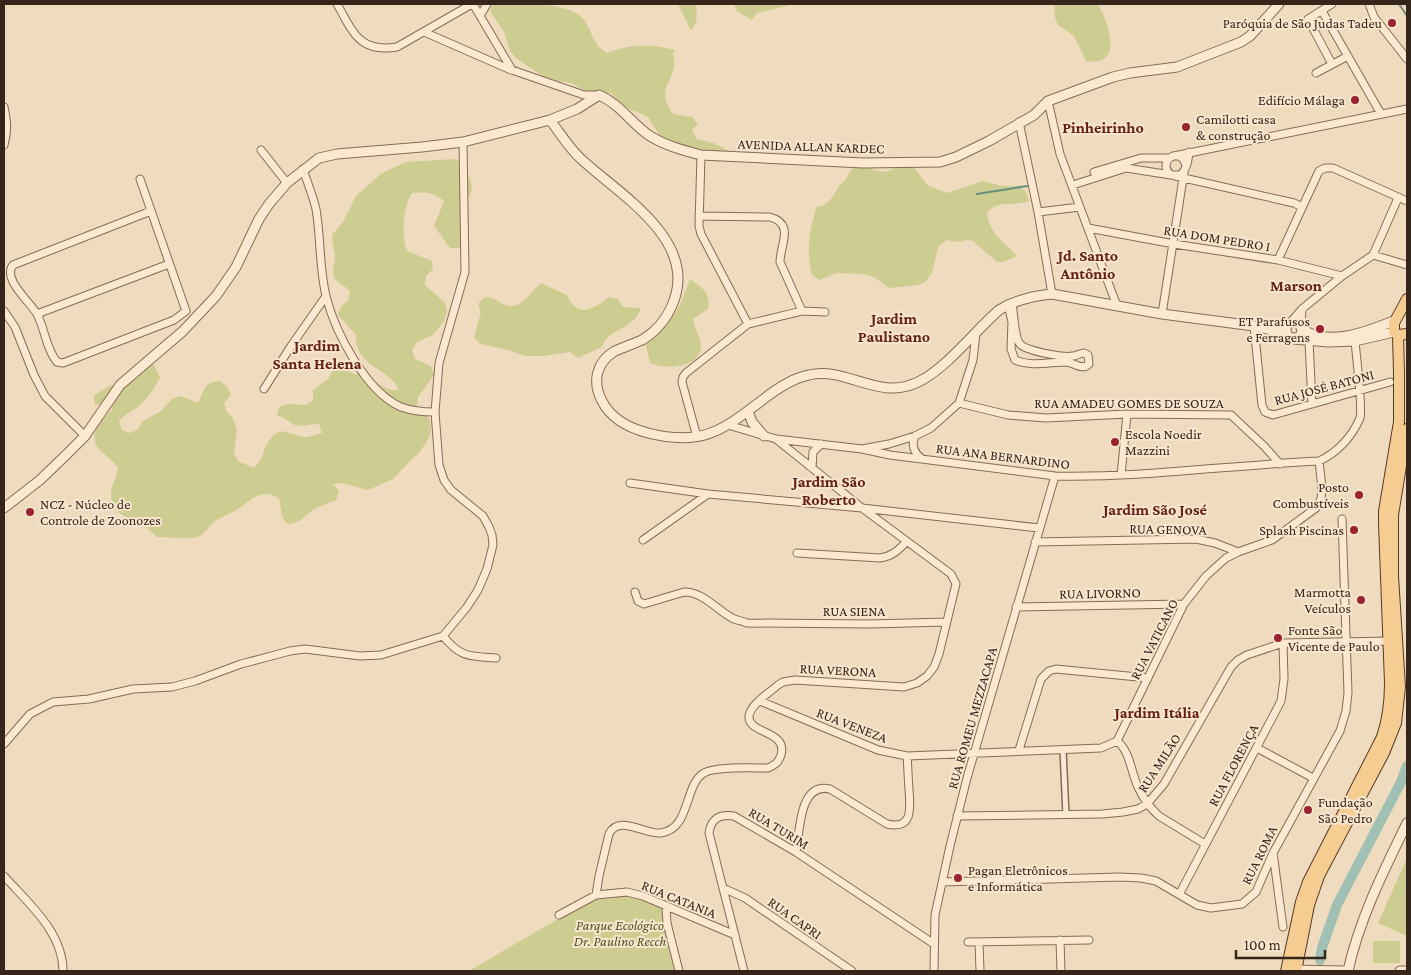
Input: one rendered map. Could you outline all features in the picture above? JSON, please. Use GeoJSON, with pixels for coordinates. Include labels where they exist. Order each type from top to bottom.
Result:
{"type":"FeatureCollection","features":[{"type":"Feature","properties":{"kind":"main road"},"geometry":{"type":"LineString","coordinates":[[1292,971],[1309,905],[1319,876],[1393,735],[1398,711],[1400,687],[1394,641],[1384,517],[1399,422],[1400,333],[1394,325],[1400,319],[1407,299]]}},
{"type":"Feature","properties":{"kind":"main road"},"geometry":{"type":"LineString","coordinates":[[1394,641],[1393,515],[1407,429]]}},
{"type":"Feature","properties":{"kind":"street"},"geometry":{"type":"LineString","coordinates":[[337,4],[355,36],[367,45],[384,49],[396,47],[472,4],[512,70]]}},
{"type":"Feature","properties":{"kind":"street"},"geometry":{"type":"LineString","coordinates":[[480,16],[487,4]]}},
{"type":"Feature","properties":{"kind":"street"},"geometry":{"type":"LineString","coordinates":[[1116,306],[1060,154],[1048,101],[1113,77],[1177,67],[1241,42],[1250,36],[1279,4]]}},
{"type":"Feature","properties":{"kind":"street"},"geometry":{"type":"LineString","coordinates":[[1332,4],[1308,19],[1332,64]]}},
{"type":"Feature","properties":{"kind":"street"},"geometry":{"type":"LineString","coordinates":[[1369,4],[1374,17],[1407,59]]}},
{"type":"Feature","properties":{"kind":"street"},"geometry":{"type":"LineString","coordinates":[[1322,11],[1381,114]]}},
{"type":"Feature","properties":{"kind":"street"},"geometry":{"type":"LineString","coordinates":[[424,32],[512,70],[584,95],[599,95]]}},
{"type":"Feature","properties":{"kind":"street"},"geometry":{"type":"LineString","coordinates":[[1316,73],[1348,56]]}},
{"type":"Feature","properties":{"kind":"street"},"geometry":{"type":"LineString","coordinates":[[4,508],[40,480],[85,436],[120,385],[183,331],[216,296],[227,282],[259,219],[287,183],[318,158],[338,154],[422,148],[463,142],[550,120],[577,109],[599,95]]}},
{"type":"Feature","properties":{"kind":"street","name":"AVENIDA ALLAN KARDEC"},"geometry":{"type":"LineString","coordinates":[[599,95],[611,100],[646,133],[662,143],[701,155],[863,163],[940,162],[972,150],[1034,115],[1048,101]]}},
{"type":"Feature","properties":{"kind":"street"},"geometry":{"type":"LineString","coordinates":[[4,106],[8,132],[4,145]]}},
{"type":"Feature","properties":{"kind":"street"},"geometry":{"type":"LineString","coordinates":[[1152,173],[1169,159],[1189,152],[1407,109]]}},
{"type":"Feature","properties":{"kind":"street"},"geometry":{"type":"LineString","coordinates":[[550,120],[579,157],[650,219],[663,234],[672,249],[676,263],[678,279],[676,294],[671,308],[660,326],[642,339],[605,359],[599,367],[596,378],[597,390],[603,404],[614,417],[632,429],[664,437],[697,437],[712,434],[728,425],[774,391],[793,380],[808,375],[821,373],[836,375],[890,389],[909,386],[923,380],[976,334],[989,318],[1010,303],[1035,296],[1052,294],[1162,314],[1254,326],[1285,332],[1288,337],[1309,341],[1355,341],[1400,333]]}},
{"type":"Feature","properties":{"kind":"street"},"geometry":{"type":"LineString","coordinates":[[1019,122],[1038,212],[1052,294]]}},
{"type":"Feature","properties":{"kind":"street"},"geometry":{"type":"LineString","coordinates":[[4,744],[30,714],[53,702],[89,699],[133,688],[172,687],[195,681],[241,664],[290,651],[305,649],[360,656],[381,655],[443,636],[467,607],[478,590],[487,569],[492,545],[489,527],[482,516],[450,490],[444,480],[439,465],[435,412],[439,363],[465,272],[463,142]]}},
{"type":"Feature","properties":{"kind":"street"},"geometry":{"type":"LineString","coordinates":[[261,150],[287,183]]}},
{"type":"Feature","properties":{"kind":"street"},"geometry":{"type":"LineString","coordinates":[[1162,314],[1189,152]]}},
{"type":"Feature","properties":{"kind":"street"},"geometry":{"type":"LineString","coordinates":[[701,155],[699,216],[702,234],[748,324]]}},
{"type":"Feature","properties":{"kind":"street"},"geometry":{"type":"LineString","coordinates":[[1094,172],[1141,158],[1169,159],[1180,156],[1185,161],[1185,173]]}},
{"type":"Feature","properties":{"kind":"street"},"geometry":{"type":"LineString","coordinates":[[1169,159],[1165,168],[1173,176]]}},
{"type":"Feature","properties":{"kind":"street"},"geometry":{"type":"LineString","coordinates":[[1073,186],[1126,168],[1173,176],[1185,173],[1294,203],[1302,207]]}},
{"type":"Feature","properties":{"kind":"street"},"geometry":{"type":"LineString","coordinates":[[1278,260],[1320,171],[1325,168],[1333,168],[1407,201]]}},
{"type":"Feature","properties":{"kind":"street"},"geometry":{"type":"LineString","coordinates":[[303,169],[316,208],[320,260],[326,296],[347,346],[361,371],[374,388],[386,398],[402,407],[416,411],[435,412]]}},
{"type":"Feature","properties":{"kind":"street"},"geometry":{"type":"LineString","coordinates":[[140,179],[186,311],[195,318]]}},
{"type":"Feature","properties":{"kind":"street"},"geometry":{"type":"LineString","coordinates":[[1285,332],[1286,327],[1302,309],[1342,276],[1373,255],[1398,198]]}},
{"type":"Feature","properties":{"kind":"street"},"geometry":{"type":"LineString","coordinates":[[1038,212],[1080,207]]}},
{"type":"Feature","properties":{"kind":"street"},"geometry":{"type":"LineString","coordinates":[[151,211],[13,265],[10,268],[10,276],[37,314],[54,359],[60,364],[174,320],[186,311]]}},
{"type":"Feature","properties":{"kind":"street"},"geometry":{"type":"LineString","coordinates":[[699,216],[770,217],[778,219],[782,223],[784,230],[784,244],[780,262],[802,311]]}},
{"type":"Feature","properties":{"kind":"street","name":"RUA DOM PEDRO I"},"geometry":{"type":"LineString","coordinates":[[1088,228],[1278,260],[1342,276]]}},
{"type":"Feature","properties":{"kind":"street"},"geometry":{"type":"LineString","coordinates":[[1373,255],[1405,265],[1407,273]]}},
{"type":"Feature","properties":{"kind":"street"},"geometry":{"type":"LineString","coordinates":[[37,314],[169,264]]}},
{"type":"Feature","properties":{"kind":"street"},"geometry":{"type":"LineString","coordinates":[[264,389],[326,296]]}},
{"type":"Feature","properties":{"kind":"street"},"geometry":{"type":"LineString","coordinates":[[1010,303],[1017,338],[1021,345]]}},
{"type":"Feature","properties":{"kind":"street"},"geometry":{"type":"LineString","coordinates":[[1010,303],[1012,322],[1011,350],[1015,360],[1021,362],[1070,362],[1081,367],[1089,364],[1089,358],[1086,353],[1072,357],[1037,351],[1021,345],[1015,346],[1011,350]]}},
{"type":"Feature","properties":{"kind":"street"},"geometry":{"type":"LineString","coordinates":[[1294,339],[1300,336],[1302,331],[1302,309]]}},
{"type":"Feature","properties":{"kind":"street"},"geometry":{"type":"LineString","coordinates":[[4,311],[15,327],[34,375],[45,396],[85,436]]}},
{"type":"Feature","properties":{"kind":"street"},"geometry":{"type":"LineString","coordinates":[[697,437],[682,382],[686,373],[748,324],[802,311],[825,312]]}},
{"type":"Feature","properties":{"kind":"street"},"geometry":{"type":"LineString","coordinates":[[1290,322],[1296,322],[1308,333],[1344,336],[1362,333],[1400,319]]}},
{"type":"Feature","properties":{"kind":"street"},"geometry":{"type":"LineString","coordinates":[[174,320],[183,331]]}},
{"type":"Feature","properties":{"kind":"street","name":"RUA JOSÉ BATONI"},"geometry":{"type":"LineString","coordinates":[[1254,326],[1262,405],[1265,412],[1272,415],[1390,382]]}},
{"type":"Feature","properties":{"kind":"street"},"geometry":{"type":"LineString","coordinates":[[728,425],[776,439],[862,449],[889,444],[915,436],[931,428],[959,404],[973,360],[976,334]]}},
{"type":"Feature","properties":{"kind":"street"},"geometry":{"type":"LineString","coordinates":[[1309,341],[1312,404]]}},
{"type":"Feature","properties":{"kind":"street"},"geometry":{"type":"LineString","coordinates":[[1318,462],[1331,455],[1344,443],[1360,416],[1355,341]]}},
{"type":"Feature","properties":{"kind":"street","name":"RUA AMADEU GOMES DE SOUZA"},"geometry":{"type":"LineString","coordinates":[[959,404],[1008,415],[1046,418],[1127,414],[1231,415],[1280,464]]}},
{"type":"Feature","properties":{"kind":"street"},"geometry":{"type":"LineString","coordinates":[[748,411],[755,427],[764,436]]}},
{"type":"Feature","properties":{"kind":"street"},"geometry":{"type":"LineString","coordinates":[[1121,475],[1127,414]]}},
{"type":"Feature","properties":{"kind":"street","name":"RUA ANA BERNARDINO"},"geometry":{"type":"LineString","coordinates":[[915,436],[913,440],[914,449],[922,458]]}},
{"type":"Feature","properties":{"kind":"street"},"geometry":{"type":"LineString","coordinates":[[776,439],[906,542],[898,551],[880,558],[797,553]]}},
{"type":"Feature","properties":{"kind":"street"},"geometry":{"type":"LineString","coordinates":[[812,468],[813,452],[821,444]]}},
{"type":"Feature","properties":{"kind":"street"},"geometry":{"type":"LineString","coordinates":[[889,444],[890,455]]}},
{"type":"Feature","properties":{"kind":"street","name":"RUA ANA BERNARDINO"},"geometry":{"type":"LineString","coordinates":[[862,449],[890,455],[1055,476],[1172,473],[1318,462]]}},
{"type":"Feature","properties":{"kind":"street","name":"RUA VATICANO"},"geometry":{"type":"LineString","coordinates":[[1117,741],[1184,604],[1206,576],[1226,558],[1272,540],[1316,508],[1321,498],[1322,488],[1318,462]]}},
{"type":"Feature","properties":{"kind":"street","name":"RUA ROMEU MEZZACAPA"},"geometry":{"type":"LineString","coordinates":[[934,971],[935,915],[957,816],[1055,476]]}},
{"type":"Feature","properties":{"kind":"street"},"geometry":{"type":"LineString","coordinates":[[630,483],[708,494],[862,508],[1039,528]]}},
{"type":"Feature","properties":{"kind":"street"},"geometry":{"type":"LineString","coordinates":[[643,540],[708,494]]}},
{"type":"Feature","properties":{"kind":"street","name":"RUA ROMA"},"geometry":{"type":"LineString","coordinates":[[943,882],[1134,877],[1156,881],[1197,904],[1211,908],[1242,904],[1256,892],[1273,853],[1340,731],[1346,711],[1348,694],[1347,642],[1342,519]]}},
{"type":"Feature","properties":{"kind":"street","name":"RUA GENOVA"},"geometry":{"type":"LineString","coordinates":[[1035,542],[1196,539],[1215,543],[1238,552]]}},
{"type":"Feature","properties":{"kind":"street","name":"RUA VERONA"},"geometry":{"type":"LineString","coordinates":[[596,895],[609,834],[612,829],[624,825],[663,833],[674,826],[685,810],[696,780],[702,774],[711,770],[768,768],[777,764],[782,750],[776,737],[753,726],[749,716],[752,709],[778,685],[788,680],[904,687],[917,683],[927,676],[934,667],[939,654],[956,584],[951,574],[906,542]]}},
{"type":"Feature","properties":{"kind":"street","name":"RUA SIENA"},"geometry":{"type":"LineString","coordinates":[[635,592],[638,601],[644,604],[684,592],[698,594],[734,619],[747,623],[871,624],[946,622]]}},
{"type":"Feature","properties":{"kind":"street","name":"RUA LIVORNO"},"geometry":{"type":"LineString","coordinates":[[1016,607],[1184,604]]}},
{"type":"Feature","properties":{"kind":"street"},"geometry":{"type":"LineString","coordinates":[[443,636],[453,648],[462,654],[496,658]]}},
{"type":"Feature","properties":{"kind":"street","name":"RUA MILÃO"},"geometry":{"type":"LineString","coordinates":[[957,816],[1066,815],[1124,812],[1138,809],[1148,804],[1164,784],[1231,667],[1247,655],[1283,643],[1394,641]]}},
{"type":"Feature","properties":{"kind":"street","name":"RUA FLORENÇA"},"geometry":{"type":"LineString","coordinates":[[1180,893],[1281,701],[1284,690],[1283,643]]}},
{"type":"Feature","properties":{"kind":"street"},"geometry":{"type":"LineString","coordinates":[[1019,750],[1041,679],[1049,671],[1056,669],[1148,678]]}},
{"type":"Feature","properties":{"kind":"street","name":"RUA VENEZA"},"geometry":{"type":"LineString","coordinates":[[760,701],[878,750],[907,756],[1101,748],[1117,741]]}},
{"type":"Feature","properties":{"kind":"street"},"geometry":{"type":"LineString","coordinates":[[1117,741],[1124,747],[1138,786],[1148,804],[1159,816],[1205,844]]}},
{"type":"Feature","properties":{"kind":"street"},"geometry":{"type":"LineString","coordinates":[[1257,748],[1313,778]]}},
{"type":"Feature","properties":{"kind":"street"},"geometry":{"type":"LineString","coordinates":[[1063,750],[1066,815]]}},
{"type":"Feature","properties":{"kind":"street"},"geometry":{"type":"LineString","coordinates":[[796,852],[805,800],[816,789],[830,789],[887,824],[896,826],[904,823],[910,816],[907,756]]}},
{"type":"Feature","properties":{"kind":"street","name":"RUA TURIM"},"geometry":{"type":"LineString","coordinates":[[744,971],[709,833],[710,825],[717,817],[726,815],[734,816],[796,852],[934,944]]}},
{"type":"Feature","properties":{"kind":"street"},"geometry":{"type":"LineString","coordinates":[[1292,971],[1346,971],[1363,920],[1407,823]]}},
{"type":"Feature","properties":{"kind":"street"},"geometry":{"type":"LineString","coordinates":[[1273,853],[1282,926]]}},
{"type":"Feature","properties":{"kind":"street"},"geometry":{"type":"LineString","coordinates":[[4,876],[46,924],[55,938],[63,957],[63,971]]}},
{"type":"Feature","properties":{"kind":"street","name":"RUA CAPRI"},"geometry":{"type":"LineString","coordinates":[[723,888],[745,898],[852,971]]}},
{"type":"Feature","properties":{"kind":"street","name":"RUA CATANIA"},"geometry":{"type":"LineString","coordinates":[[559,915],[596,895],[627,892],[643,896],[666,908],[735,935]]}},
{"type":"Feature","properties":{"kind":"street"},"geometry":{"type":"LineString","coordinates":[[666,908],[667,923],[679,971]]}},
{"type":"Feature","properties":{"kind":"street"},"geometry":{"type":"LineString","coordinates":[[1060,940],[1061,971]]}},
{"type":"Feature","properties":{"kind":"street"},"geometry":{"type":"LineString","coordinates":[[968,942],[1089,940]]}},
{"type":"Feature","properties":{"kind":"street"},"geometry":{"type":"LineString","coordinates":[[979,942],[980,971]]}},
{"type":"Feature","properties":{"kind":"street"},"geometry":{"type":"LineString","coordinates":[[836,971],[841,965]]}},
{"type":"Feature","properties":{"kind":"street"},"geometry":{"type":"LineString","coordinates":[[1400,971],[1407,971]]}},
{"type":"Feature","properties":{"kind":"green space"},"geometry":{"type":"Polygon","coordinates":[[[493,4],[529,4],[568,9],[578,14],[585,21],[596,43],[607,53],[641,46],[675,50],[673,54],[673,71],[665,96],[667,104],[673,114],[692,117],[698,124],[692,130],[697,139],[714,143],[731,152],[692,153],[662,139],[648,117],[623,106],[611,93],[594,95],[571,83],[547,79],[516,58],[510,51],[504,32],[490,11],[493,4]]]}},
{"type":"Feature","properties":{"kind":"green space"},"geometry":{"type":"Polygon","coordinates":[[[678,4],[696,4],[696,21],[691,31],[678,4]]]}},
{"type":"Feature","properties":{"kind":"green space"},"geometry":{"type":"Polygon","coordinates":[[[734,4],[789,4],[757,13],[752,20],[737,11],[734,4]]]}},
{"type":"Feature","properties":{"kind":"green space"},"geometry":{"type":"Polygon","coordinates":[[[1054,4],[1098,4],[1109,32],[1110,51],[1106,57],[1098,61],[1086,61],[1074,36],[1058,25],[1054,4]]]}},
{"type":"Feature","properties":{"kind":"green space"},"geometry":{"type":"Polygon","coordinates":[[[455,159],[463,164],[468,179],[470,177],[472,190],[468,198],[465,198],[460,219],[467,231],[467,244],[459,248],[450,248],[434,226],[444,201],[433,194],[412,193],[407,205],[404,221],[404,237],[407,251],[432,261],[433,269],[426,276],[425,285],[445,303],[447,312],[444,321],[433,335],[417,342],[412,350],[415,359],[431,366],[434,375],[418,397],[417,406],[430,420],[431,429],[429,438],[419,453],[393,479],[368,490],[342,483],[333,484],[339,491],[336,500],[313,510],[296,522],[288,524],[282,517],[279,498],[267,494],[252,498],[238,509],[214,522],[200,536],[191,538],[157,537],[146,527],[118,512],[114,507],[111,494],[118,468],[98,448],[94,437],[101,422],[112,410],[112,402],[95,405],[94,396],[116,383],[141,363],[146,361],[154,365],[160,377],[144,402],[119,421],[122,430],[130,433],[138,429],[143,421],[160,412],[172,399],[181,396],[198,403],[207,385],[220,381],[227,387],[231,395],[224,403],[226,411],[233,418],[237,430],[234,453],[238,461],[254,468],[260,461],[268,442],[275,434],[282,431],[305,437],[322,433],[319,424],[298,426],[277,416],[279,407],[287,404],[306,405],[313,400],[313,390],[328,379],[332,372],[330,361],[391,390],[399,390],[394,382],[366,361],[357,346],[356,335],[338,315],[341,306],[348,301],[350,292],[334,276],[335,255],[332,235],[343,222],[356,196],[382,173],[406,162],[455,159]]]}},
{"type":"Feature","properties":{"kind":"green space"},"geometry":{"type":"Polygon","coordinates":[[[902,162],[911,163],[927,185],[947,193],[983,181],[1001,186],[1018,186],[1026,192],[1029,201],[1002,204],[987,212],[994,232],[1017,256],[1003,262],[997,262],[973,241],[958,242],[947,240],[938,247],[932,273],[925,282],[918,285],[889,288],[874,277],[864,274],[836,273],[820,280],[812,275],[809,241],[817,207],[825,204],[833,197],[850,171],[857,167],[862,166],[887,171],[894,169],[902,162]]]}},
{"type":"Feature","properties":{"kind":"green space"},"geometry":{"type":"Polygon","coordinates":[[[690,279],[705,291],[709,303],[708,309],[693,319],[701,342],[700,353],[689,363],[681,365],[664,366],[650,363],[646,345],[674,315],[690,279]]]}},
{"type":"Feature","properties":{"kind":"green space"},"geometry":{"type":"Polygon","coordinates":[[[541,283],[567,295],[576,307],[581,309],[592,308],[609,297],[618,299],[623,307],[641,308],[633,321],[610,336],[602,347],[578,358],[570,352],[543,356],[525,356],[481,344],[474,338],[481,312],[478,304],[485,297],[492,298],[503,304],[515,306],[525,300],[541,283]]]}},
{"type":"Feature","properties":{"kind":"green space"},"geometry":{"type":"Polygon","coordinates":[[[1407,858],[1407,936],[1378,923],[1407,858]]]}},
{"type":"Feature","properties":{"kind":"green space","name":"Parque Ecológico Dr. Paulino Recch"},"geometry":{"type":"Polygon","coordinates":[[[618,894],[639,897],[663,908],[675,971],[469,971],[592,899],[618,894]]]}},
{"type":"Feature","properties":{"kind":"green space"},"geometry":{"type":"Polygon","coordinates":[[[1373,941],[1400,941],[1400,963],[1373,963],[1373,941]]]}},
{"type":"Feature","properties":{"kind":"waterway"},"geometry":{"type":"LineString","coordinates":[[1399,4],[1407,16]]}},
{"type":"Feature","properties":{"kind":"waterway"},"geometry":{"type":"LineString","coordinates":[[977,194],[1027,186]]}},
{"type":"Feature","properties":{"kind":"waterway"},"geometry":{"type":"LineString","coordinates":[[1320,960],[1322,948],[1337,905],[1401,782],[1407,766]]}},
{"type":"Feature","properties":{"kind":"place","name":"Paróquia de São Judas Tadeu"},"geometry":{"type":"Point","coordinates":[1392,23]}},
{"type":"Feature","properties":{"kind":"place","name":"Edifício Málaga"},"geometry":{"type":"Point","coordinates":[1355,100]}},
{"type":"Feature","properties":{"kind":"place","name":"Camilotti casa & construção"},"geometry":{"type":"Point","coordinates":[1186,127]}},
{"type":"Feature","properties":{"kind":"place","name":"ET Parafusos e Ferragens"},"geometry":{"type":"Point","coordinates":[1320,329]}},
{"type":"Feature","properties":{"kind":"place","name":"Escola Noedir Mazzini"},"geometry":{"type":"Point","coordinates":[1115,442]}},
{"type":"Feature","properties":{"kind":"place","name":"Posto Combustíveis"},"geometry":{"type":"Point","coordinates":[1359,495]}},
{"type":"Feature","properties":{"kind":"place","name":"NCZ - Núcleo de Controle de Zoonozes"},"geometry":{"type":"Point","coordinates":[30,512]}},
{"type":"Feature","properties":{"kind":"place","name":"Splash Piscinas"},"geometry":{"type":"Point","coordinates":[1354,530]}},
{"type":"Feature","properties":{"kind":"place","name":"Marmotta Veículos"},"geometry":{"type":"Point","coordinates":[1361,600]}},
{"type":"Feature","properties":{"kind":"place","name":"Fonte São Vicente de Paulo"},"geometry":{"type":"Point","coordinates":[1278,638]}},
{"type":"Feature","properties":{"kind":"place","name":"Fundação São Pedro"},"geometry":{"type":"Point","coordinates":[1308,810]}},
{"type":"Feature","properties":{"kind":"place","name":"Pagan Eletrônicos e Informática"},"geometry":{"type":"Point","coordinates":[958,878]}},
{"type":"Feature","properties":{"kind":"district","name":"Pinheirinho"},"geometry":{"type":"Point","coordinates":[1103,127]}},
{"type":"Feature","properties":{"kind":"district","name":"Jd. Santo Antônio"},"geometry":{"type":"Point","coordinates":[1088,264]}},
{"type":"Feature","properties":{"kind":"district","name":"Marson"},"geometry":{"type":"Point","coordinates":[1296,285]}},
{"type":"Feature","properties":{"kind":"district","name":"Jardim Paulistano"},"geometry":{"type":"Point","coordinates":[894,327]}},
{"type":"Feature","properties":{"kind":"district","name":"Jardim Santa Helena"},"geometry":{"type":"Point","coordinates":[317,354]}},
{"type":"Feature","properties":{"kind":"district","name":"Jardim São Roberto"},"geometry":{"type":"Point","coordinates":[829,490]}},
{"type":"Feature","properties":{"kind":"district","name":"Jardim São José"},"geometry":{"type":"Point","coordinates":[1155,509]}},
{"type":"Feature","properties":{"kind":"district","name":"Jardim Itália"},"geometry":{"type":"Point","coordinates":[1157,712]}}]}
